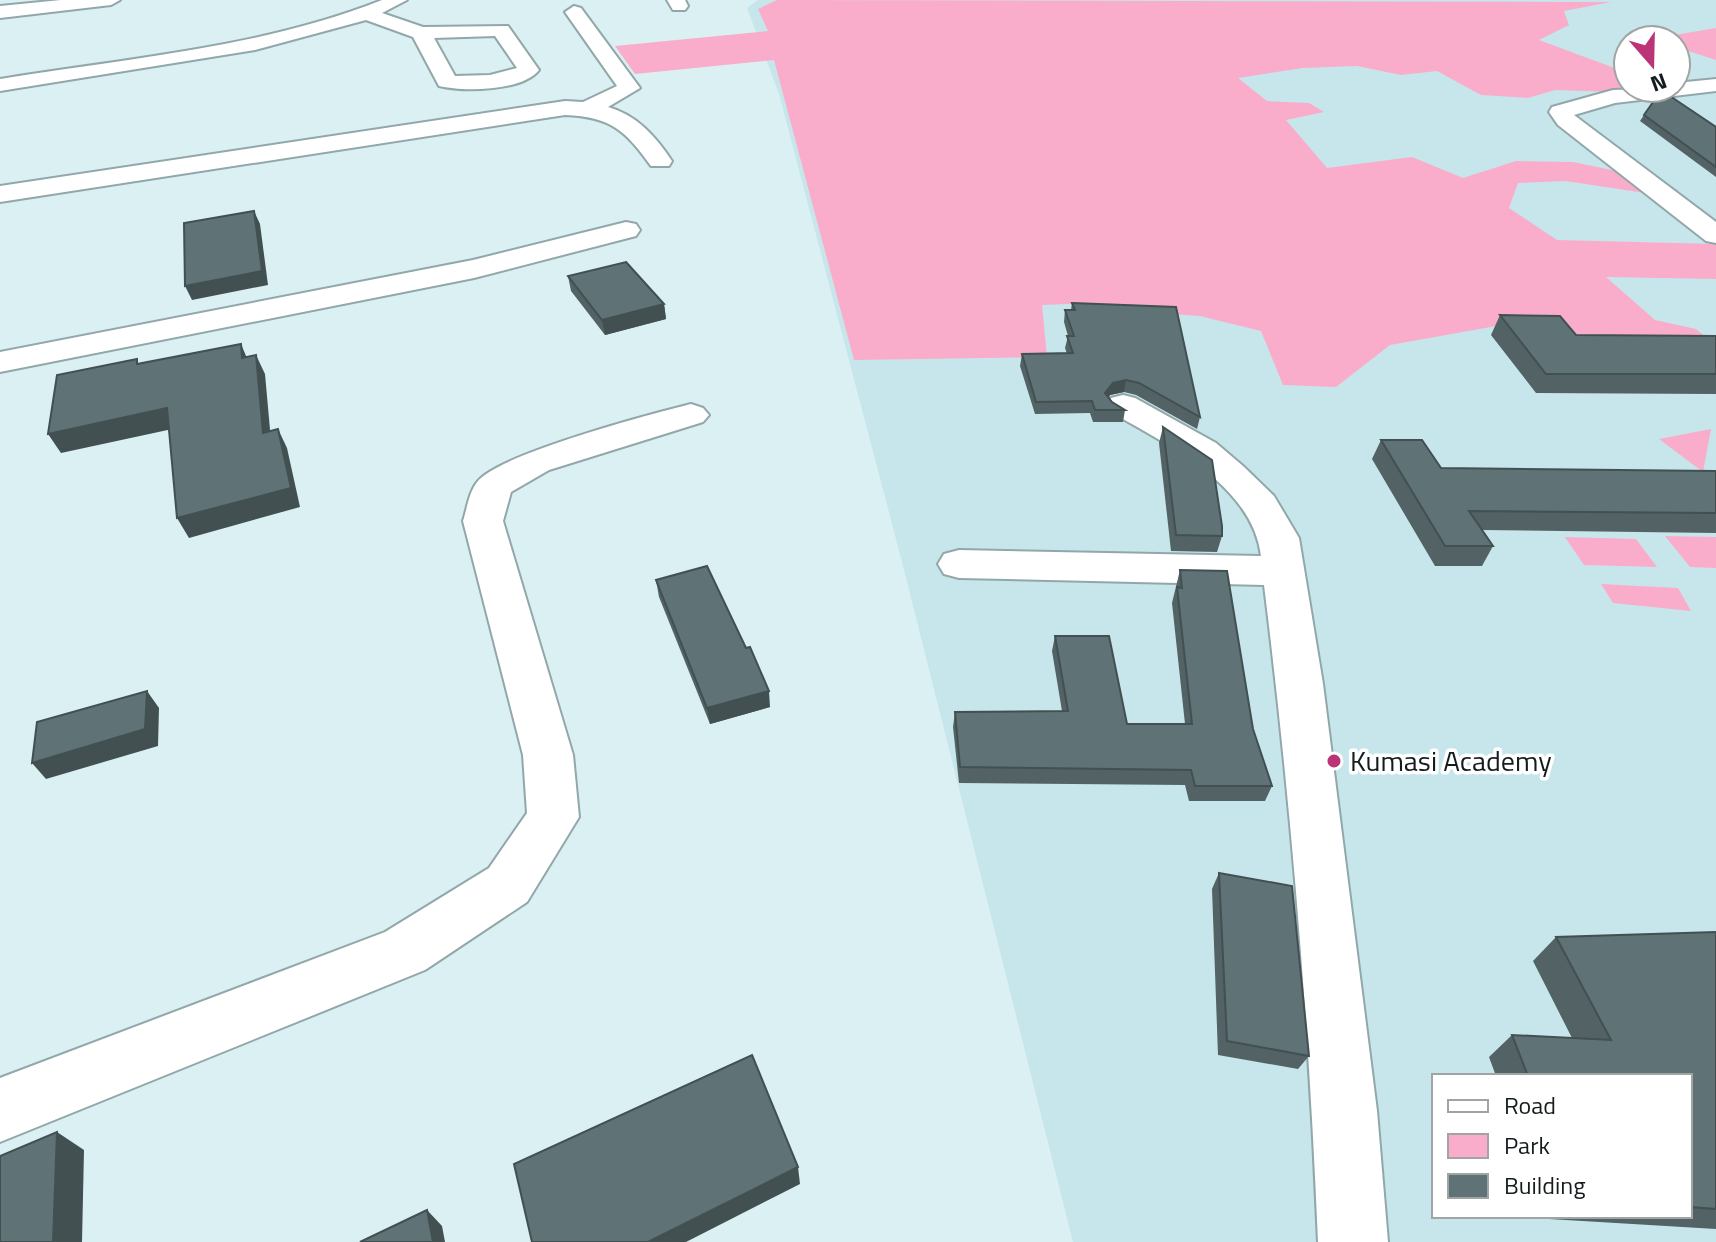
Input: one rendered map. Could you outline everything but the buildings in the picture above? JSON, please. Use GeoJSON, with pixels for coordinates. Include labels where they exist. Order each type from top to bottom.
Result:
{"type":"FeatureCollection","features":[{"type":"Feature","properties":{"kind":"street"},"geometry":{"type":"LineString","coordinates":[[0,12],[111,0]]}},
{"type":"Feature","properties":{"kind":"street"},"geometry":{"type":"LineString","coordinates":[[0,85],[255,44],[368,14],[398,0]]}},
{"type":"Feature","properties":{"kind":"street"},"geometry":{"type":"LineString","coordinates":[[574,12],[629,88],[589,108]]}},
{"type":"Feature","properties":{"kind":"street"},"geometry":{"type":"LineString","coordinates":[[368,14],[421,33],[501,30],[529,70],[517,76],[470,82],[447,81],[421,33]]}},
{"type":"Feature","properties":{"kind":"street"},"geometry":{"type":"LineString","coordinates":[[0,70],[134,55],[156,60]]}},
{"type":"Feature","properties":{"kind":"street"},"geometry":{"type":"LineString","coordinates":[[1716,85],[1613,97],[1564,108],[1560,112],[1566,120],[1716,235]]}},
{"type":"Feature","properties":{"kind":"street"},"geometry":{"type":"LineString","coordinates":[[0,194],[565,108],[607,112],[636,129],[660,161]]}},
{"type":"Feature","properties":{"kind":"street"},"geometry":{"type":"LineString","coordinates":[[0,362],[474,269],[626,230]]}},
{"type":"Feature","properties":{"kind":"street"},"geometry":{"type":"LineString","coordinates":[[1123,405],[1203,451],[1230,474],[1260,505],[1279,538],[1300,684],[1344,1095],[1353,1242]]}},
{"type":"Feature","properties":{"kind":"street"},"geometry":{"type":"LineString","coordinates":[[0,1110],[405,951],[508,885],[553,817],[548,755],[483,521],[493,486],[536,462],[691,415]]}},
{"type":"Feature","properties":{"kind":"street"},"geometry":{"type":"LineString","coordinates":[[959,564],[1283,571]]}},
{"type":"Feature","properties":{"kind":"shaded area","name":"Kumasi Academy"},"geometry":{"type":"Polygon","coordinates":[[[758,0],[1716,0],[1716,1242],[1073,1242],[901,558],[779,94],[747,8],[758,0]]]}},
{"type":"Feature","properties":{"kind":"green space"},"geometry":{"type":"Polygon","coordinates":[[[777,0],[1611,2],[1564,11],[1569,25],[1539,40],[1612,67],[1612,92],[1555,90],[1528,98],[1481,95],[1437,71],[1401,75],[1357,66],[1303,68],[1238,78],[1267,101],[1309,103],[1324,112],[1286,120],[1327,168],[1412,157],[1463,178],[1516,161],[1573,162],[1660,180],[1679,191],[1652,194],[1565,181],[1518,183],[1509,208],[1557,240],[1716,244],[1716,279],[1606,277],[1655,320],[1696,329],[1712,342],[1582,348],[1502,325],[1390,345],[1336,387],[1283,385],[1261,331],[1200,316],[1122,311],[1097,303],[1042,305],[1047,357],[854,360],[774,60],[635,74],[615,46],[768,31],[758,9],[777,0]]]}},
{"type":"Feature","properties":{"kind":"green space"},"geometry":{"type":"Polygon","coordinates":[[[1716,28],[1716,60],[1692,52],[1692,32],[1716,28]]]}},
{"type":"Feature","properties":{"kind":"green space"},"geometry":{"type":"Polygon","coordinates":[[[1711,429],[1703,472],[1659,439],[1711,429]]]}},
{"type":"Feature","properties":{"kind":"green space"},"geometry":{"type":"Polygon","coordinates":[[[1665,536],[1716,537],[1716,568],[1690,567],[1665,536]]]}},
{"type":"Feature","properties":{"kind":"green space"},"geometry":{"type":"Polygon","coordinates":[[[1565,537],[1636,539],[1657,567],[1584,565],[1565,537]]]}},
{"type":"Feature","properties":{"kind":"green space"},"geometry":{"type":"Polygon","coordinates":[[[1601,584],[1678,588],[1691,611],[1613,603],[1601,584]]]}},
{"type":"Feature","properties":{"kind":"place","name":"Kumasi Academy"},"geometry":{"type":"Point","coordinates":[1334,761]}}]}
